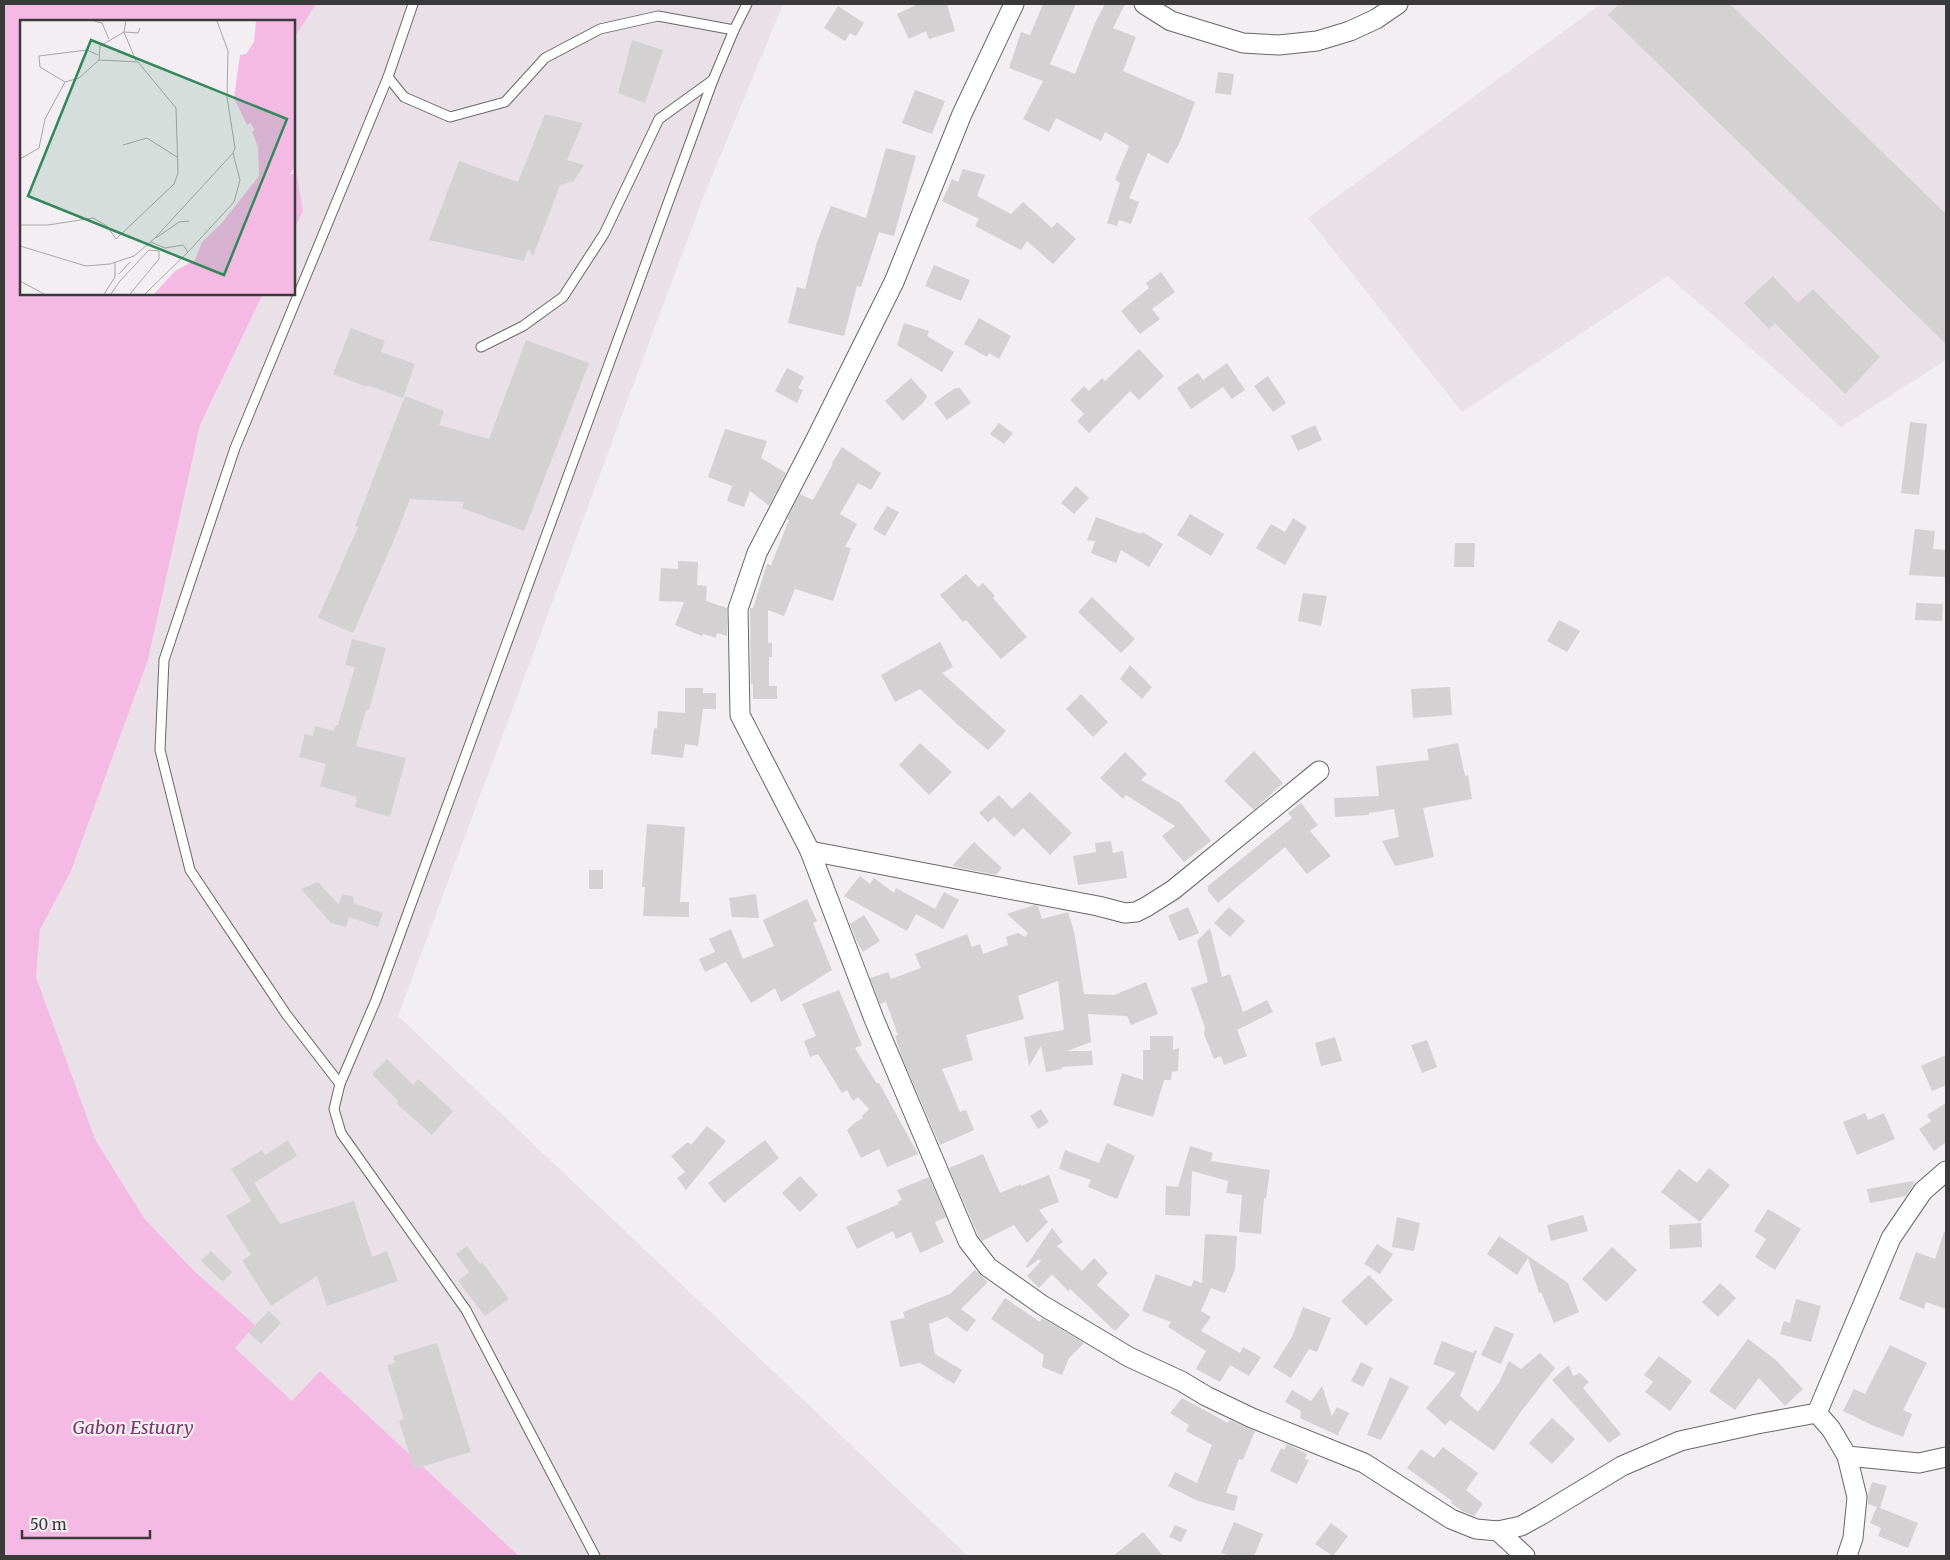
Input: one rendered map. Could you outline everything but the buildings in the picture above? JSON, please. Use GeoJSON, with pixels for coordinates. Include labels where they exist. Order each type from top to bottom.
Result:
{"type":"FeatureCollection","features":[{"type":"Feature","properties":{"kind":"street"},"geometry":{"type":"LineString","coordinates":[[1014,4],[962,114],[894,282],[757,553],[738,609],[740,716],[810,851],[874,1019],[968,1241],[988,1267],[1042,1305],[1129,1357],[1252,1418],[1364,1463],[1451,1519],[1476,1529],[1498,1531],[1521,1526],[1622,1466],[1680,1441],[1817,1413]]}},
{"type":"Feature","properties":{"kind":"street"},"geometry":{"type":"LineString","coordinates":[[1144,4],[1171,20],[1243,43],[1278,45],[1317,41],[1350,31],[1398,4]]}},
{"type":"Feature","properties":{"kind":"street"},"geometry":{"type":"LineString","coordinates":[[810,851],[1098,906],[1125,913],[1136,912],[1173,890],[1319,770]]}},
{"type":"Feature","properties":{"kind":"street"},"geometry":{"type":"LineString","coordinates":[[1817,1413],[1890,1238],[1923,1191],[1946,1172]]}},
{"type":"Feature","properties":{"kind":"street"},"geometry":{"type":"LineString","coordinates":[[1817,1413],[1831,1429],[1847,1456],[1857,1497],[1853,1538],[1847,1556]]}},
{"type":"Feature","properties":{"kind":"street"},"geometry":{"type":"LineString","coordinates":[[1847,1456],[1919,1463],[1946,1457]]}},
{"type":"Feature","properties":{"kind":"street"},"geometry":{"type":"LineString","coordinates":[[1498,1531],[1525,1556]]}},
{"type":"Feature","properties":{"kind":"lane"},"geometry":{"type":"LineString","coordinates":[[340,1084],[286,1014],[190,870],[160,750],[164,660],[235,448],[388,77],[413,4]]}},
{"type":"Feature","properties":{"kind":"lane"},"geometry":{"type":"LineString","coordinates":[[595,1556],[466,1310],[341,1133],[334,1109],[340,1084],[376,1000],[713,80],[747,4]]}},
{"type":"Feature","properties":{"kind":"lane"},"geometry":{"type":"LineString","coordinates":[[388,77],[404,97],[450,117],[505,102],[545,58],[600,29],[658,16],[734,30]]}},
{"type":"Feature","properties":{"kind":"lane"},"geometry":{"type":"LineString","coordinates":[[481,347],[523,326],[563,297],[604,234],[659,119],[713,80]]}},
{"type":"Feature","properties":{"kind":"shaded area"},"geometry":{"type":"Polygon","coordinates":[[[316,4],[783,4],[703,198],[398,1016],[968,1556],[519,1556],[321,1372],[292,1402],[235,1348],[194,1271],[144,1218],[95,1139],[36,977],[40,931],[71,871],[148,660],[200,425],[263,295],[295,295],[295,228],[303,211],[295,164],[296,35],[316,4]]]}},
{"type":"Feature","properties":{"kind":"shaded area"},"geometry":{"type":"Polygon","coordinates":[[[1601,4],[1946,4],[1946,360],[1841,427],[1668,276],[1462,412],[1308,218],[1601,4]]]}},
{"type":"Feature","properties":{"kind":"water","name":"Gabon Estuary"},"geometry":{"type":"Polygon","coordinates":[[[4,4],[316,4],[296,35],[295,40],[295,20],[20,20],[20,295],[263,295],[200,425],[148,660],[71,871],[40,930],[36,977],[95,1139],[144,1218],[194,1271],[255,1325],[235,1348],[292,1401],[320,1371],[519,1556],[4,1556],[4,4]]]}},
{"type":"Feature","properties":{"kind":"water"},"geometry":{"type":"Polygon","coordinates":[[[295,164],[303,211],[295,228],[295,164]]]}}]}
